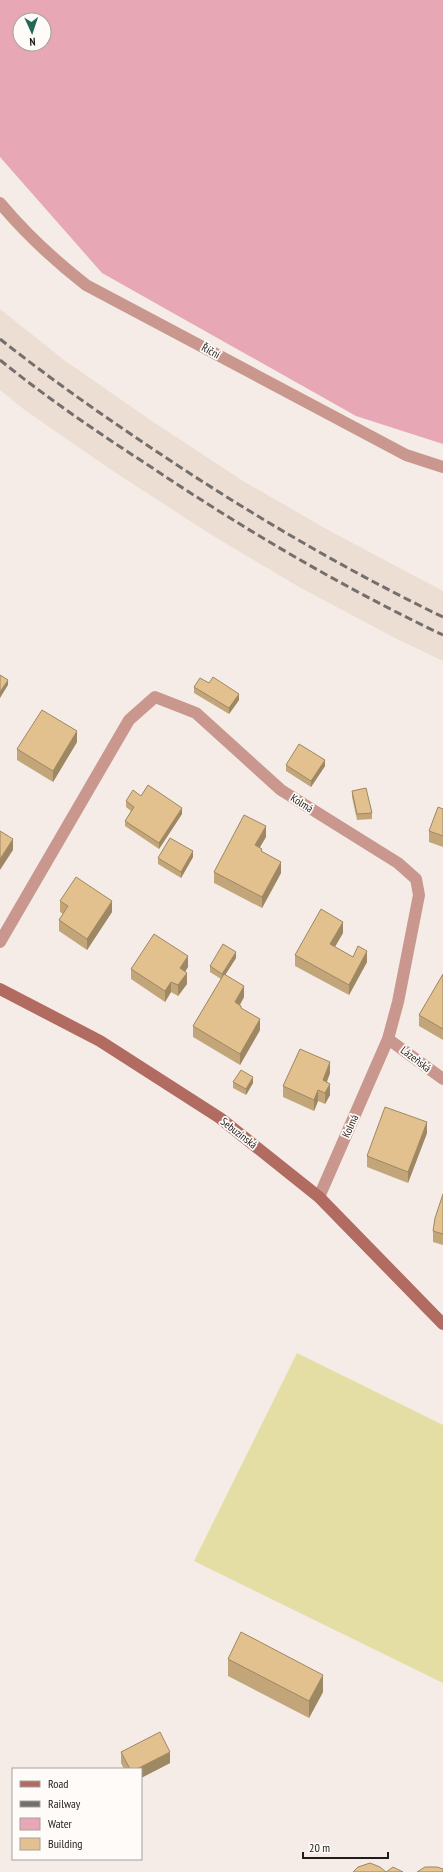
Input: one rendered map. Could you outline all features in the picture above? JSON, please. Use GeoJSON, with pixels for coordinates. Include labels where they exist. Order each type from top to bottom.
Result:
{"type":"FeatureCollection","features":[{"type":"Feature","properties":{"kind":"main road","name":"Sebuzínská"},"geometry":{"type":"LineString","coordinates":[[0,989],[100,1042],[220,1118],[319,1197],[443,1324]]}},
{"type":"Feature","properties":{"kind":"street","name":"Říční"},"geometry":{"type":"LineString","coordinates":[[0,203],[21,228],[59,264],[86,285],[406,455],[443,467]]}},
{"type":"Feature","properties":{"kind":"street","name":"Kolmá"},"geometry":{"type":"LineString","coordinates":[[0,942],[129,720],[155,697],[196,713],[281,790],[398,863],[416,879],[419,895],[398,1002],[388,1039],[319,1197]]}},
{"type":"Feature","properties":{"kind":"street","name":"Lázeňská"},"geometry":{"type":"LineString","coordinates":[[388,1039],[443,1079]]}},
{"type":"Feature","properties":{"kind":"shaded area"},"geometry":{"type":"Polygon","coordinates":[[[0,309],[64,360],[149,419],[243,481],[330,531],[443,591],[443,661],[395,638],[299,587],[210,534],[113,471],[26,411],[0,390],[0,309]]]}},
{"type":"Feature","properties":{"kind":"shaded area"},"geometry":{"type":"Polygon","coordinates":[[[297,1353],[443,1425],[443,1683],[194,1561],[297,1353]]]}},
{"type":"Feature","properties":{"kind":"water"},"geometry":{"type":"Polygon","coordinates":[[[0,0],[443,0],[443,444],[356,416],[102,273],[0,157],[0,0]]]}},
{"type":"Feature","properties":{"kind":"building"},"geometry":{"type":"Polygon","coordinates":[[[0,675],[8,680],[0,692],[0,675]]]}},
{"type":"Feature","properties":{"kind":"building"},"geometry":{"type":"Polygon","coordinates":[[[213,677],[239,694],[229,708],[194,687],[200,678],[209,683],[213,677]]]}},
{"type":"Feature","properties":{"kind":"building"},"geometry":{"type":"Polygon","coordinates":[[[42,710],[77,731],[53,771],[17,749],[42,710]]]}},
{"type":"Feature","properties":{"kind":"building"},"geometry":{"type":"Polygon","coordinates":[[[299,744],[325,760],[311,781],[286,765],[299,744]]]}},
{"type":"Feature","properties":{"kind":"building"},"geometry":{"type":"Polygon","coordinates":[[[148,785],[182,808],[159,843],[125,821],[134,807],[126,801],[133,790],[141,796],[148,785]]]}},
{"type":"Feature","properties":{"kind":"building"},"geometry":{"type":"Polygon","coordinates":[[[366,788],[372,813],[357,814],[352,791],[366,788]]]}},
{"type":"Feature","properties":{"kind":"building"},"geometry":{"type":"Polygon","coordinates":[[[438,807],[443,809],[443,836],[429,831],[438,807]]]}},
{"type":"Feature","properties":{"kind":"building"},"geometry":{"type":"Polygon","coordinates":[[[244,815],[266,826],[255,845],[262,849],[261,851],[281,862],[262,897],[214,872],[244,815]]]}},
{"type":"Feature","properties":{"kind":"building"},"geometry":{"type":"Polygon","coordinates":[[[0,831],[13,839],[0,859],[0,831]]]}},
{"type":"Feature","properties":{"kind":"building"},"geometry":{"type":"Polygon","coordinates":[[[170,838],[193,851],[181,872],[158,858],[170,838]]]}},
{"type":"Feature","properties":{"kind":"building"},"geometry":{"type":"Polygon","coordinates":[[[76,877],[112,901],[87,939],[59,920],[68,906],[60,901],[76,877]]]}},
{"type":"Feature","properties":{"kind":"building"},"geometry":{"type":"Polygon","coordinates":[[[321,909],[343,922],[330,944],[353,957],[358,946],[367,951],[349,985],[295,955],[321,909]]]}},
{"type":"Feature","properties":{"kind":"building"},"geometry":{"type":"Polygon","coordinates":[[[154,934],[188,956],[180,968],[187,973],[178,985],[171,982],[165,991],[131,969],[154,934]]]}},
{"type":"Feature","properties":{"kind":"building"},"geometry":{"type":"Polygon","coordinates":[[[223,944],[236,952],[222,974],[210,966],[223,944]]]}},
{"type":"Feature","properties":{"kind":"building"},"geometry":{"type":"Polygon","coordinates":[[[224,974],[244,986],[235,1002],[241,1006],[241,1008],[260,1019],[240,1054],[193,1026],[224,974]]]}},
{"type":"Feature","properties":{"kind":"building"},"geometry":{"type":"Polygon","coordinates":[[[443,974],[443,1029],[419,1015],[443,974]]]}},
{"type":"Feature","properties":{"kind":"building"},"geometry":{"type":"Polygon","coordinates":[[[300,1049],[330,1062],[323,1080],[330,1084],[325,1093],[318,1090],[314,1100],[283,1086],[300,1049]]]}},
{"type":"Feature","properties":{"kind":"building"},"geometry":{"type":"Polygon","coordinates":[[[241,1070],[253,1077],[246,1089],[233,1082],[241,1070]]]}},
{"type":"Feature","properties":{"kind":"building"},"geometry":{"type":"Polygon","coordinates":[[[385,1107],[427,1122],[408,1172],[367,1156],[385,1107]]]}},
{"type":"Feature","properties":{"kind":"building"},"geometry":{"type":"Polygon","coordinates":[[[443,1194],[443,1234],[433,1231],[435,1218],[443,1194]]]}},
{"type":"Feature","properties":{"kind":"building"},"geometry":{"type":"Polygon","coordinates":[[[241,1632],[323,1675],[309,1701],[228,1659],[241,1632]]]}},
{"type":"Feature","properties":{"kind":"building"},"geometry":{"type":"Polygon","coordinates":[[[160,1732],[170,1752],[139,1768],[129,1768],[121,1752],[160,1732]]]}},
{"type":"Feature","properties":{"kind":"building"},"geometry":{"type":"Polygon","coordinates":[[[370,1863],[380,1867],[386,1872],[353,1872],[358,1867],[370,1863]]]}},
{"type":"Feature","properties":{"kind":"building"},"geometry":{"type":"Polygon","coordinates":[[[393,1867],[403,1872],[386,1872],[393,1867]]]}},
{"type":"Feature","properties":{"kind":"building"},"geometry":{"type":"Polygon","coordinates":[[[425,1867],[437,1867],[443,1869],[443,1872],[417,1872],[425,1867]]]}},
{"type":"Feature","properties":{"kind":"railway"},"geometry":{"type":"LineString","coordinates":[[0,339],[88,405],[212,487],[276,527],[342,565],[443,617]]}},
{"type":"Feature","properties":{"kind":"railway"},"geometry":{"type":"LineString","coordinates":[[0,360],[36,388],[91,427],[255,534],[367,597],[443,635]]}}]}
